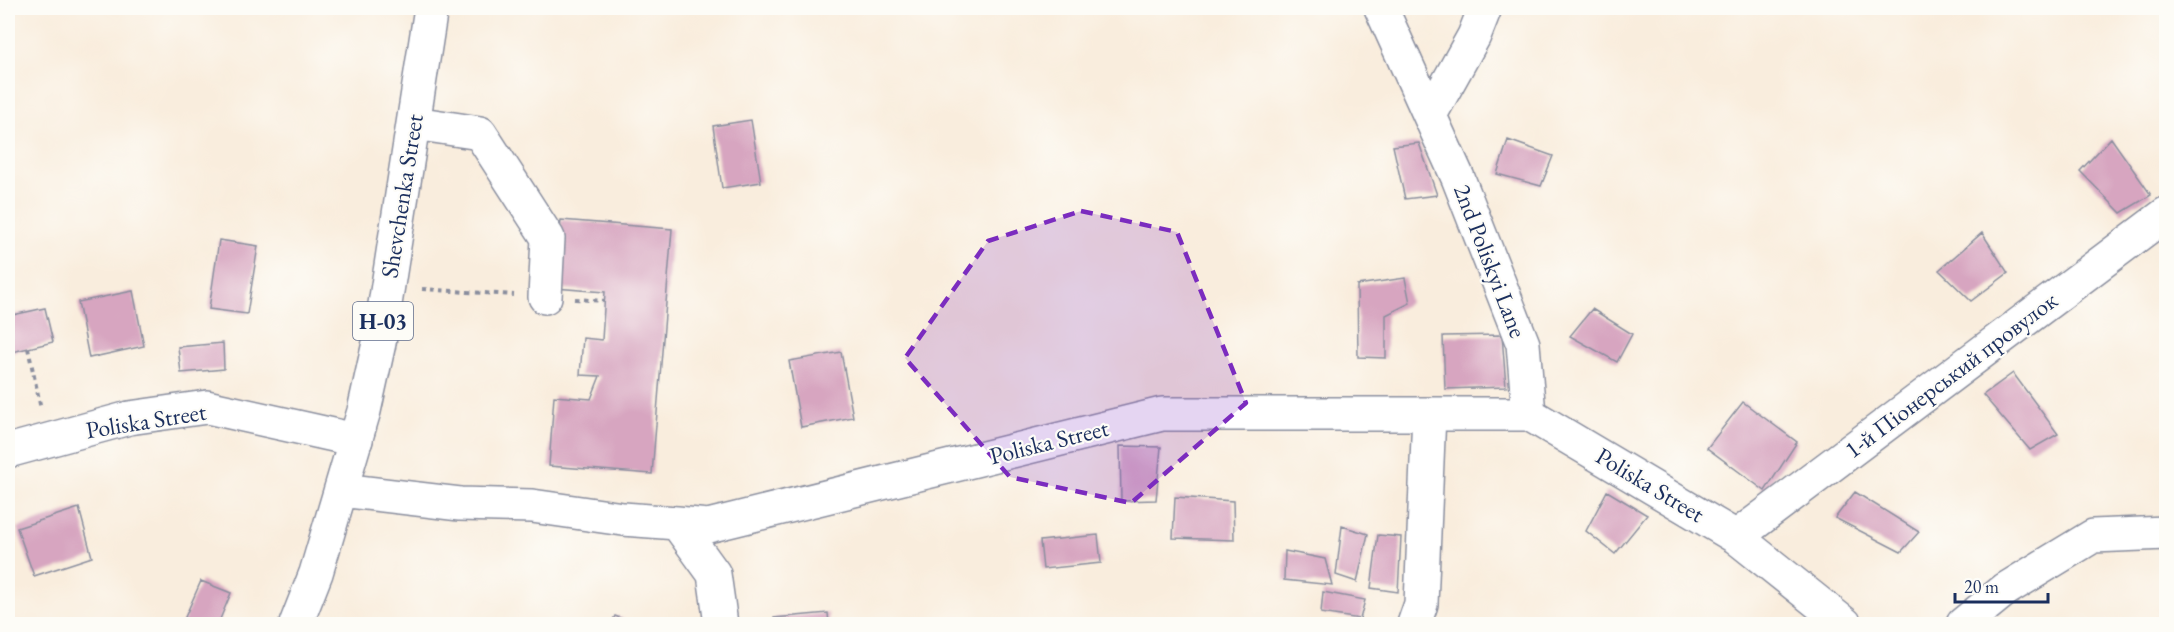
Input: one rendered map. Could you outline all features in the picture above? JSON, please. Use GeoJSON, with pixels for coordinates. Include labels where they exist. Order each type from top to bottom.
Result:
{"type":"FeatureCollection","features":[{"type":"Feature","properties":{"kind":"street","name":"Shevchenka Street"},"geometry":{"type":"LineString","coordinates":[[296,624],[316,573],[356,441],[379,343],[431,8]]}},
{"type":"Feature","properties":{"kind":"street","name":"2nd Poliskyi Lane"},"geometry":{"type":"LineString","coordinates":[[1381,8],[1458,178],[1523,344],[1529,414]]}},
{"type":"Feature","properties":{"kind":"street"},"geometry":{"type":"LineString","coordinates":[[1430,115],[1474,36],[1485,8]]}},
{"type":"Feature","properties":{"kind":"street"},"geometry":{"type":"LineString","coordinates":[[414,123],[480,133],[548,238],[545,297]]}},
{"type":"Feature","properties":{"kind":"street","name":"1-й Піонерський провулок"},"geometry":{"type":"LineString","coordinates":[[1736,537],[2166,214]]}},
{"type":"Feature","properties":{"kind":"street","name":"Poliska Street"},"geometry":{"type":"LineString","coordinates":[[8,451],[129,418],[207,406],[356,441]]}},
{"type":"Feature","properties":{"kind":"street","name":"Poliska Street"},"geometry":{"type":"LineString","coordinates":[[341,490],[460,504],[532,506],[624,519],[708,526],[1162,414],[1529,414],[1736,537],[1845,624]]}},
{"type":"Feature","properties":{"kind":"street"},"geometry":{"type":"LineString","coordinates":[[1414,624],[1420,604],[1429,414]]}},
{"type":"Feature","properties":{"kind":"street"},"geometry":{"type":"LineString","coordinates":[[677,523],[714,574],[721,624]]}},
{"type":"Feature","properties":{"kind":"street"},"geometry":{"type":"LineString","coordinates":[[1963,624],[2006,589],[2093,536],[2166,533]]}},
{"type":"Feature","properties":{"kind":"path"},"geometry":{"type":"LineString","coordinates":[[422,290],[468,292]]}},
{"type":"Feature","properties":{"kind":"path"},"geometry":{"type":"LineString","coordinates":[[28,348],[46,440]]}},
{"type":"Feature","properties":{"kind":"highlighted area"},"geometry":{"type":"Polygon","coordinates":[[[1081,211],[1177,232],[1246,403],[1131,503],[1010,477],[905,358],[988,241],[1081,211]]]}},
{"type":"Feature","properties":{"kind":"building"},"geometry":{"type":"Polygon","coordinates":[[[751,120],[761,182],[722,188],[713,126],[751,120]]]}},
{"type":"Feature","properties":{"kind":"building"},"geometry":{"type":"Polygon","coordinates":[[[2111,138],[2151,195],[2121,213],[2080,171],[2111,138]]]}},
{"type":"Feature","properties":{"kind":"building"},"geometry":{"type":"Polygon","coordinates":[[[1508,140],[1553,156],[1541,186],[1497,174],[1508,140]]]}},
{"type":"Feature","properties":{"kind":"building"},"geometry":{"type":"Polygon","coordinates":[[[1419,143],[1437,195],[1405,199],[1393,146],[1419,143]]]}},
{"type":"Feature","properties":{"kind":"building"},"geometry":{"type":"Polygon","coordinates":[[[561,220],[672,229],[652,474],[549,466],[554,396],[591,399],[600,376],[580,375],[583,338],[602,340],[605,292],[555,288],[561,220]]]}},
{"type":"Feature","properties":{"kind":"building"},"geometry":{"type":"Polygon","coordinates":[[[1982,233],[2008,273],[1971,301],[1939,270],[1982,233]]]}},
{"type":"Feature","properties":{"kind":"building"},"geometry":{"type":"Polygon","coordinates":[[[219,240],[258,246],[247,314],[209,309],[219,240]]]}},
{"type":"Feature","properties":{"kind":"building"},"geometry":{"type":"Polygon","coordinates":[[[1405,278],[1410,303],[1386,315],[1386,358],[1358,357],[1357,285],[1405,278]]]}},
{"type":"Feature","properties":{"kind":"building"},"geometry":{"type":"Polygon","coordinates":[[[133,291],[144,346],[89,358],[78,302],[133,291]]]}},
{"type":"Feature","properties":{"kind":"building"},"geometry":{"type":"Polygon","coordinates":[[[45,308],[53,342],[8,353],[8,316],[45,308]]]}},
{"type":"Feature","properties":{"kind":"building"},"geometry":{"type":"Polygon","coordinates":[[[1592,309],[1632,334],[1617,362],[1570,336],[1592,309]]]}},
{"type":"Feature","properties":{"kind":"building"},"geometry":{"type":"Polygon","coordinates":[[[1502,335],[1506,387],[1445,389],[1443,336],[1502,335]]]}},
{"type":"Feature","properties":{"kind":"building"},"geometry":{"type":"Polygon","coordinates":[[[223,343],[224,369],[181,373],[178,347],[223,343]]]}},
{"type":"Feature","properties":{"kind":"building"},"geometry":{"type":"Polygon","coordinates":[[[841,352],[853,417],[801,427],[789,361],[841,352]]]}},
{"type":"Feature","properties":{"kind":"building"},"geometry":{"type":"Polygon","coordinates":[[[2013,373],[2058,434],[2030,450],[1983,395],[2013,373]]]}},
{"type":"Feature","properties":{"kind":"building"},"geometry":{"type":"Polygon","coordinates":[[[1743,402],[1797,442],[1765,491],[1707,448],[1743,402]]]}},
{"type":"Feature","properties":{"kind":"building"},"geometry":{"type":"Polygon","coordinates":[[[1120,446],[1161,447],[1156,500],[1121,501],[1120,446]]]}},
{"type":"Feature","properties":{"kind":"building"},"geometry":{"type":"Polygon","coordinates":[[[1607,491],[1647,515],[1615,554],[1586,531],[1607,491]]]}},
{"type":"Feature","properties":{"kind":"building"},"geometry":{"type":"Polygon","coordinates":[[[1855,492],[1919,532],[1901,552],[1835,518],[1855,492]]]}},
{"type":"Feature","properties":{"kind":"building"},"geometry":{"type":"Polygon","coordinates":[[[1175,497],[1233,501],[1234,540],[1173,538],[1175,497]]]}},
{"type":"Feature","properties":{"kind":"building"},"geometry":{"type":"Polygon","coordinates":[[[79,508],[92,557],[34,576],[17,528],[79,508]]]}},
{"type":"Feature","properties":{"kind":"building"},"geometry":{"type":"Polygon","coordinates":[[[1342,526],[1368,534],[1357,582],[1336,575],[1342,526]]]}},
{"type":"Feature","properties":{"kind":"building"},"geometry":{"type":"Polygon","coordinates":[[[1098,535],[1101,563],[1043,569],[1040,541],[1098,535]]]}},
{"type":"Feature","properties":{"kind":"building"},"geometry":{"type":"Polygon","coordinates":[[[1378,535],[1401,537],[1398,592],[1371,588],[1378,535]]]}},
{"type":"Feature","properties":{"kind":"building"},"geometry":{"type":"Polygon","coordinates":[[[1285,551],[1325,559],[1332,585],[1284,580],[1285,551]]]}},
{"type":"Feature","properties":{"kind":"building"},"geometry":{"type":"Polygon","coordinates":[[[201,581],[231,593],[218,624],[182,624],[201,581]]]}},
{"type":"Feature","properties":{"kind":"building"},"geometry":{"type":"Polygon","coordinates":[[[1323,592],[1365,600],[1360,619],[1321,613],[1323,592]]]}},
{"type":"Feature","properties":{"kind":"building"},"geometry":{"type":"Polygon","coordinates":[[[828,613],[829,624],[774,624],[774,618],[828,613]]]}},
{"type":"Feature","properties":{"kind":"building"},"geometry":{"type":"Polygon","coordinates":[[[615,616],[635,624],[611,624],[615,616]]]}}]}
